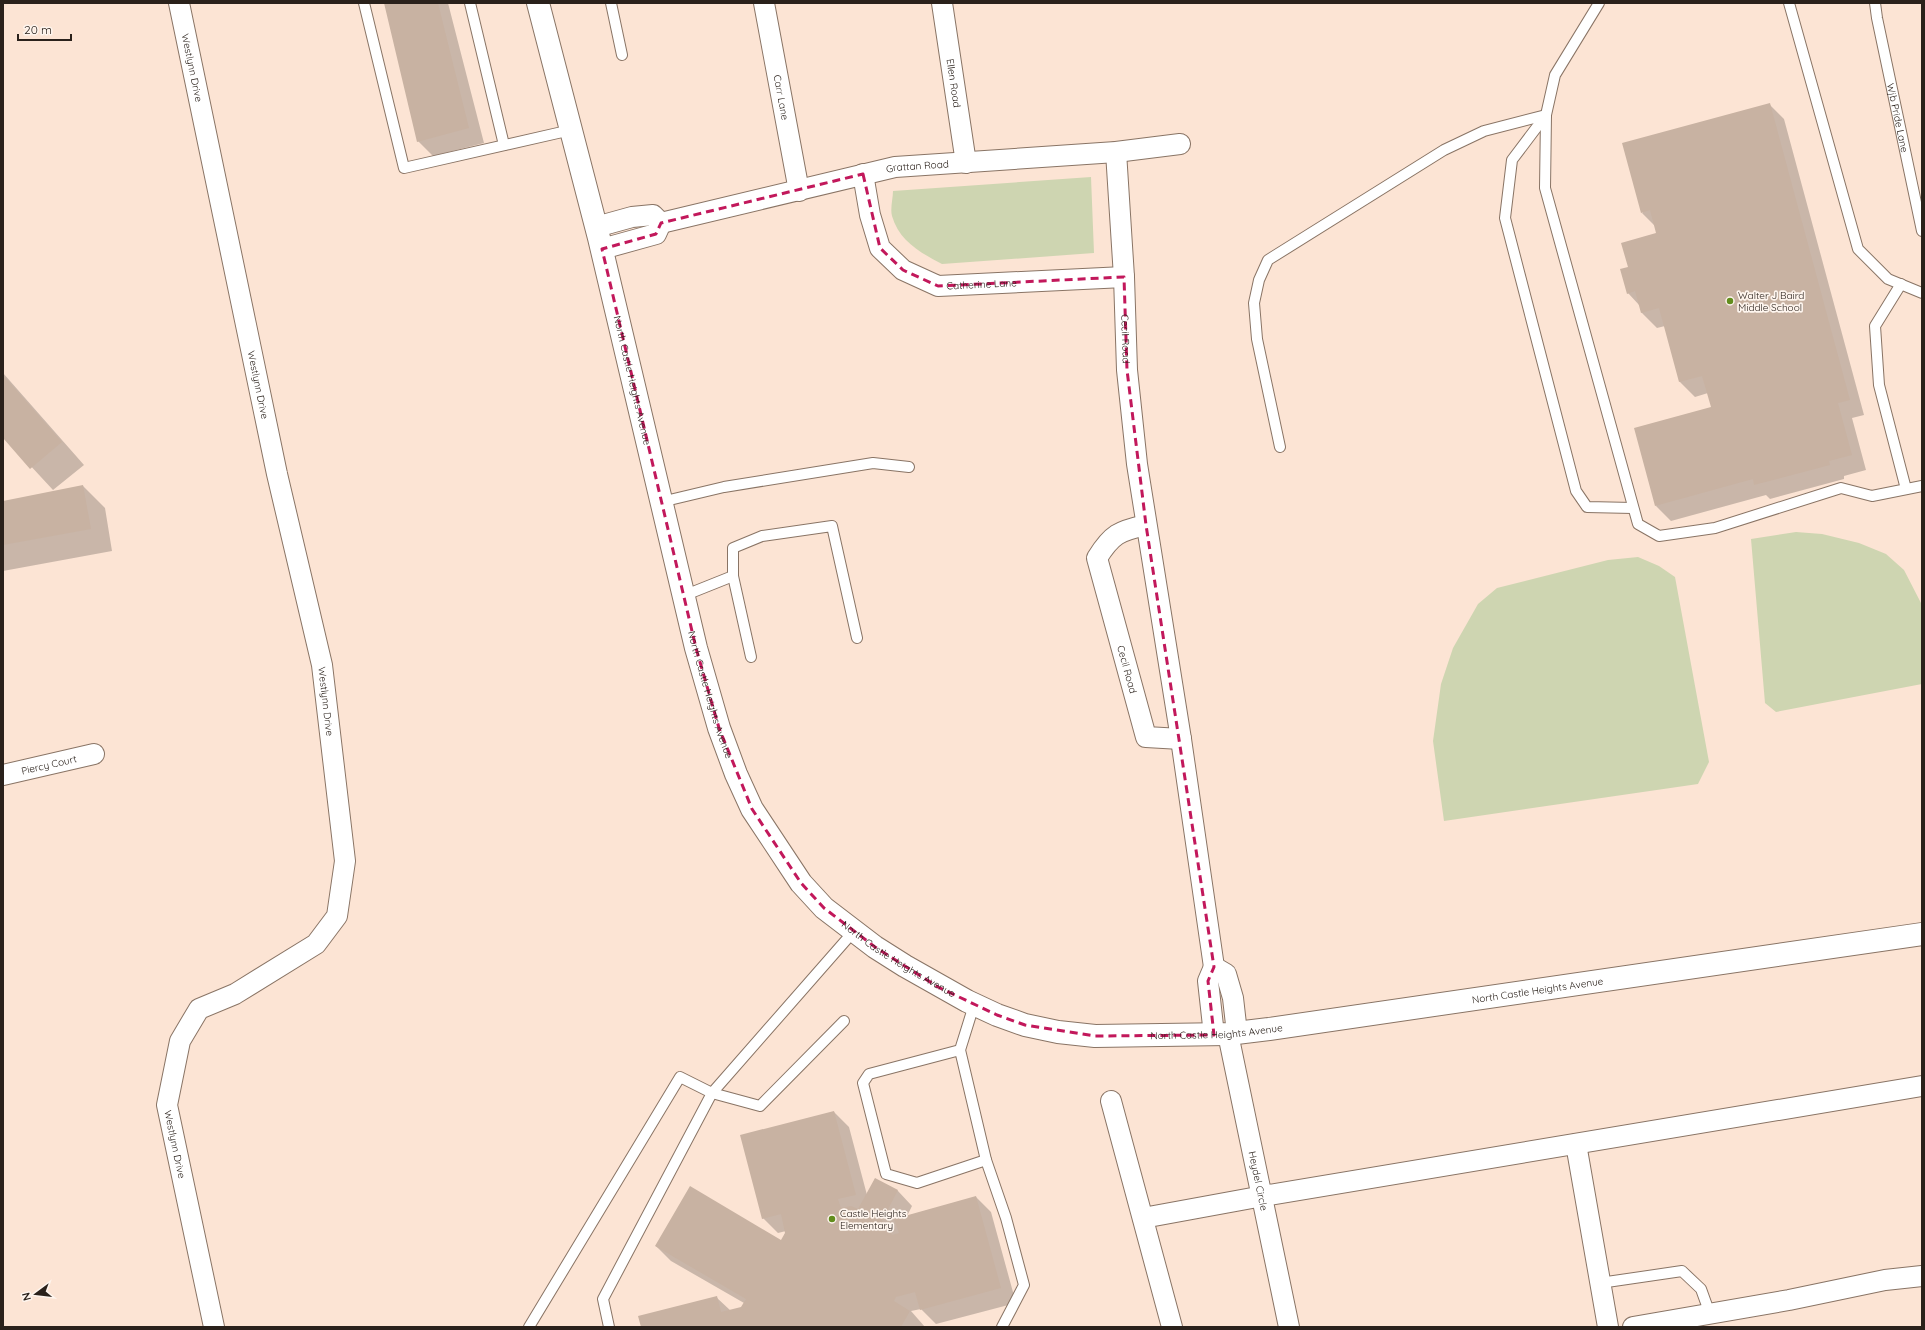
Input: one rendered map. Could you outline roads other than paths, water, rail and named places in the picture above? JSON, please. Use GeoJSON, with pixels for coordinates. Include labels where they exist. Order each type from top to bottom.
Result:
{"type":"FeatureCollection","features":[{"type":"Feature","properties":{"kind":"street","name":"Westlynn Drive"},"geometry":{"type":"LineString","coordinates":[[179,3],[277,474],[322,665],[346,861],[337,916],[316,944],[235,994],[199,1009],[180,1041],[167,1105],[214,1327]]}},
{"type":"Feature","properties":{"kind":"street","name":"North Castle Heights Avenue"},"geometry":{"type":"LineString","coordinates":[[538,3],[602,249],[683,596],[719,728],[736,774],[752,810],[801,883],[824,908],[875,947],[932,982],[996,1015],[1025,1025],[1058,1032],[1095,1036],[1226,1034],[1922,934]]}},
{"type":"Feature","properties":{"kind":"street","name":"Carr Lane"},"geometry":{"type":"LineString","coordinates":[[764,3],[799,191]]}},
{"type":"Feature","properties":{"kind":"street","name":"Ellen Road"},"geometry":{"type":"LineString","coordinates":[[942,3],[966,163]]}},
{"type":"Feature","properties":{"kind":"street","name":"Grattan Road"},"geometry":{"type":"LineString","coordinates":[[661,223],[895,167],[1116,152],[1180,144]]}},
{"type":"Feature","properties":{"kind":"street","name":"Cecil Road"},"geometry":{"type":"LineString","coordinates":[[1116,152],[1124,277],[1127,370],[1137,464],[1181,739],[1214,967]]}},
{"type":"Feature","properties":{"kind":"street","name":"Catherine Lane"},"geometry":{"type":"LineString","coordinates":[[863,174],[870,215],[880,248],[903,270],[938,286],[1124,277]]}},
{"type":"Feature","properties":{"kind":"street"},"geometry":{"type":"LineString","coordinates":[[596,227],[632,217],[653,215],[661,223],[656,234],[602,249]]}},
{"type":"Feature","properties":{"kind":"street","name":"Cecil Road"},"geometry":{"type":"LineString","coordinates":[[1146,526],[1127,529],[1108,540],[1097,558],[1146,738],[1181,739]]}},
{"type":"Feature","properties":{"kind":"street","name":"Piercy Court"},"geometry":{"type":"LineString","coordinates":[[3,775],[94,754]]}},
{"type":"Feature","properties":{"kind":"street","name":"Heydel Circle"},"geometry":{"type":"LineString","coordinates":[[1214,967],[1208,981],[1226,1034],[1263,1196],[1289,1327]]}},
{"type":"Feature","properties":{"kind":"street"},"geometry":{"type":"LineString","coordinates":[[1143,1218],[1263,1196],[1922,1086]]}},
{"type":"Feature","properties":{"kind":"street"},"geometry":{"type":"LineString","coordinates":[[1111,1101],[1172,1327]]}},
{"type":"Feature","properties":{"kind":"street"},"geometry":{"type":"LineString","coordinates":[[1576,1144],[1608,1327]]}},
{"type":"Feature","properties":{"kind":"street"},"geometry":{"type":"LineString","coordinates":[[1633,1327],[1789,1300],[1885,1280],[1922,1276]]}},
{"type":"Feature","properties":{"kind":"lane"},"geometry":{"type":"LineString","coordinates":[[364,3],[404,168],[571,130]]}},
{"type":"Feature","properties":{"kind":"lane"},"geometry":{"type":"LineString","coordinates":[[470,3],[504,145]]}},
{"type":"Feature","properties":{"kind":"lane"},"geometry":{"type":"LineString","coordinates":[[610,3],[622,55]]}},
{"type":"Feature","properties":{"kind":"lane"},"geometry":{"type":"LineString","coordinates":[[1599,3],[1555,75],[1546,116],[1545,188],[1638,524],[1659,536],[1715,528],[1811,496],[1841,488],[1872,496],[1922,486]]}},
{"type":"Feature","properties":{"kind":"lane"},"geometry":{"type":"LineString","coordinates":[[1789,3],[1858,249],[1888,280],[1922,293]]}},
{"type":"Feature","properties":{"kind":"lane","name":"Wjb Pride Lane"},"geometry":{"type":"LineString","coordinates":[[1876,3],[1877,18],[1922,231]]}},
{"type":"Feature","properties":{"kind":"lane"},"geometry":{"type":"LineString","coordinates":[[1280,447],[1257,340],[1254,303],[1259,280],[1268,260],[1444,150],[1484,131],[1546,116]]}},
{"type":"Feature","properties":{"kind":"lane"},"geometry":{"type":"LineString","coordinates":[[1546,116],[1512,160],[1506,218],[1576,491],[1587,507],[1633,508]]}},
{"type":"Feature","properties":{"kind":"lane"},"geometry":{"type":"LineString","coordinates":[[1901,284],[1874,326],[1879,385],[1906,490]]}},
{"type":"Feature","properties":{"kind":"lane"},"geometry":{"type":"LineString","coordinates":[[661,502],[724,487],[873,463],[909,466]]}},
{"type":"Feature","properties":{"kind":"lane"},"geometry":{"type":"LineString","coordinates":[[750,657],[733,576],[732,548],[762,536],[832,526],[857,638]]}},
{"type":"Feature","properties":{"kind":"lane"},"geometry":{"type":"LineString","coordinates":[[683,596],[733,576]]}},
{"type":"Feature","properties":{"kind":"lane"},"geometry":{"type":"LineString","coordinates":[[609,1327],[603,1300],[712,1093],[854,932]]}},
{"type":"Feature","properties":{"kind":"lane"},"geometry":{"type":"LineString","coordinates":[[974,1005],[960,1050],[986,1160],[1006,1218],[1024,1286],[1002,1327]]}},
{"type":"Feature","properties":{"kind":"lane"},"geometry":{"type":"LineString","coordinates":[[529,1327],[680,1077],[712,1093],[760,1106],[844,1021]]}},
{"type":"Feature","properties":{"kind":"lane"},"geometry":{"type":"LineString","coordinates":[[960,1050],[869,1074],[863,1083],[886,1174],[917,1183],[986,1160]]}},
{"type":"Feature","properties":{"kind":"lane"},"geometry":{"type":"LineString","coordinates":[[1600,1283],[1682,1272],[1701,1289],[1710,1314]]}},
{"type":"Feature","properties":{"kind":"place","name":"Walter J Baird Middle School"},"geometry":{"type":"Point","coordinates":[1730,301]}},
{"type":"Feature","properties":{"kind":"place","name":"Castle Heights Elementary"},"geometry":{"type":"Point","coordinates":[832,1219]}}]}
